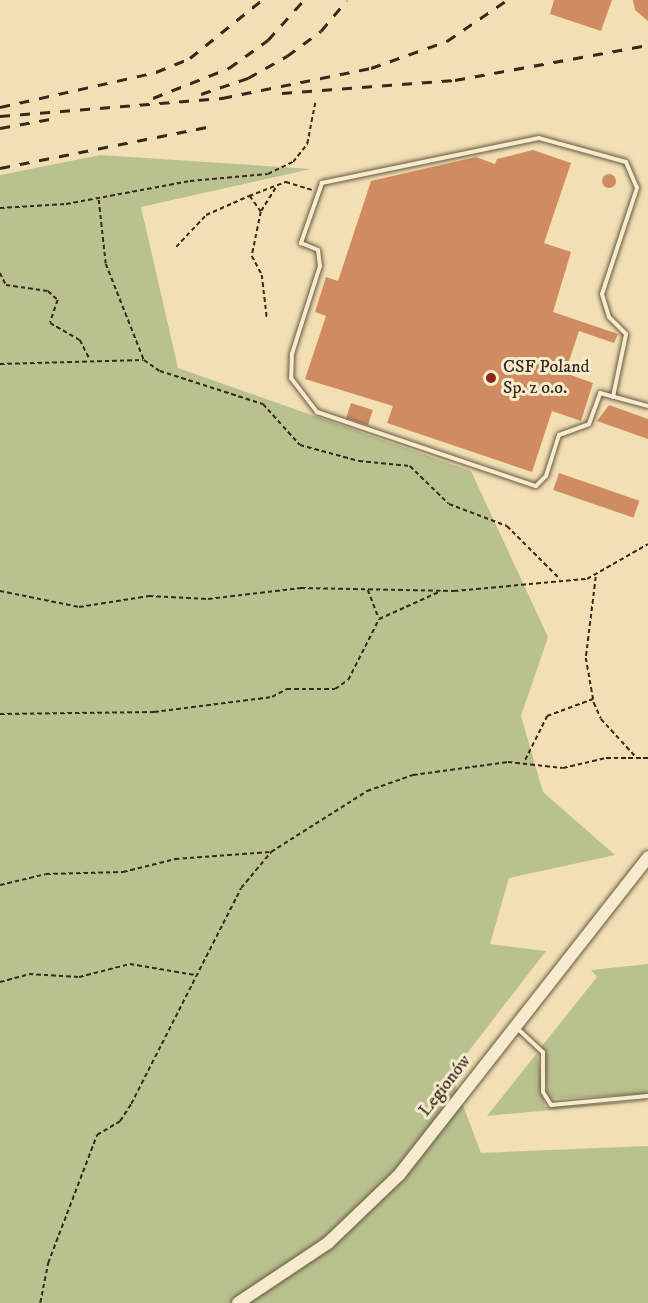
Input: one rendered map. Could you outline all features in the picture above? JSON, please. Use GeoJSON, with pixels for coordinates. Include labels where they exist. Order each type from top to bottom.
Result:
{"type":"FeatureCollection","features":[{"type":"Feature","properties":{"kind":"street","name":"Legionów"},"geometry":{"type":"LineString","coordinates":[[238,1303],[328,1243],[399,1175],[648,857]]}},
{"type":"Feature","properties":{"kind":"lane"},"geometry":{"type":"LineString","coordinates":[[613,397],[626,334],[609,317],[602,294],[637,188],[626,162],[539,138],[322,183],[301,243],[318,250],[320,266],[292,354],[291,378],[317,412],[536,486],[546,476],[559,435],[589,424],[600,393],[613,397],[648,406]]}},
{"type":"Feature","properties":{"kind":"lane"},"geometry":{"type":"LineString","coordinates":[[515,1027],[543,1052],[543,1092],[550,1105],[648,1096]]}},
{"type":"Feature","properties":{"kind":"path"},"geometry":{"type":"LineString","coordinates":[[0,208],[99,200],[190,181],[268,174],[293,162],[307,144],[315,103]]}},
{"type":"Feature","properties":{"kind":"path"},"geometry":{"type":"LineString","coordinates":[[176,247],[206,214],[277,185],[285,182],[318,192]]}},
{"type":"Feature","properties":{"kind":"path"},"geometry":{"type":"LineString","coordinates":[[267,318],[262,275],[252,256],[261,212],[277,185]]}},
{"type":"Feature","properties":{"kind":"path"},"geometry":{"type":"LineString","coordinates":[[249,196],[261,212]]}},
{"type":"Feature","properties":{"kind":"path"},"geometry":{"type":"LineString","coordinates":[[99,200],[106,264],[144,360],[160,371],[263,404],[300,445],[359,461],[396,460],[410,466],[449,504],[507,526],[560,580]]}},
{"type":"Feature","properties":{"kind":"path"},"geometry":{"type":"LineString","coordinates":[[0,273],[6,285],[48,291],[58,300],[50,323],[81,340],[89,358]]}},
{"type":"Feature","properties":{"kind":"path"},"geometry":{"type":"LineString","coordinates":[[0,364],[89,358],[114,365],[144,360]]}},
{"type":"Feature","properties":{"kind":"path"},"geometry":{"type":"LineString","coordinates":[[0,591],[79,607],[149,596],[208,599],[301,588],[442,591],[596,576],[648,544]]}},
{"type":"Feature","properties":{"kind":"path"},"geometry":{"type":"LineString","coordinates":[[596,576],[586,658],[594,699],[601,719],[636,756]]}},
{"type":"Feature","properties":{"kind":"path"},"geometry":{"type":"LineString","coordinates":[[366,588],[379,619]]}},
{"type":"Feature","properties":{"kind":"path"},"geometry":{"type":"LineString","coordinates":[[0,714],[154,712],[272,697],[287,689],[335,689],[348,680],[379,619],[442,591]]}},
{"type":"Feature","properties":{"kind":"path"},"geometry":{"type":"LineString","coordinates":[[524,761],[547,716],[594,699]]}},
{"type":"Feature","properties":{"kind":"path"},"geometry":{"type":"LineString","coordinates":[[40,1303],[48,1263],[97,1135],[120,1121],[131,1104],[241,888],[271,852],[389,782],[524,761],[563,768],[636,756],[648,758]]}},
{"type":"Feature","properties":{"kind":"path"},"geometry":{"type":"LineString","coordinates":[[0,885],[46,874],[123,872],[175,859],[271,852]]}},
{"type":"Feature","properties":{"kind":"path"},"geometry":{"type":"LineString","coordinates":[[0,982],[29,974],[79,977],[130,964],[196,975]]}},
{"type":"Feature","properties":{"kind":"green space"},"geometry":{"type":"Polygon","coordinates":[[[100,155],[311,169],[141,207],[178,368],[471,471],[548,637],[521,716],[543,792],[615,855],[509,878],[490,944],[546,951],[451,1074],[481,1153],[648,1146],[648,1303],[0,1303],[0,175],[100,155]]]}},
{"type":"Feature","properties":{"kind":"green space"},"geometry":{"type":"Polygon","coordinates":[[[648,964],[648,1094],[548,1099],[542,1046],[597,977],[591,970],[648,964]]]}},
{"type":"Feature","properties":{"kind":"green space"},"geometry":{"type":"Polygon","coordinates":[[[537,1053],[545,1107],[648,1101],[487,1116],[537,1053]]]}},
{"type":"Feature","properties":{"kind":"building"},"geometry":{"type":"Polygon","coordinates":[[[554,0],[612,0],[601,31],[550,14],[554,0]]]}},
{"type":"Feature","properties":{"kind":"building"},"geometry":{"type":"Polygon","coordinates":[[[633,0],[648,0],[648,21],[635,10],[633,0]]]}},
{"type":"Feature","properties":{"kind":"building"},"geometry":{"type":"Polygon","coordinates":[[[533,150],[571,163],[544,243],[571,252],[553,312],[618,334],[614,343],[579,331],[565,373],[593,383],[581,421],[552,411],[532,472],[387,423],[393,406],[305,379],[326,316],[315,312],[326,277],[338,281],[371,181],[476,157],[495,164],[497,159],[533,150]]]}},
{"type":"Feature","properties":{"kind":"building"},"geometry":{"type":"Polygon","coordinates":[[[606,174],[612,174],[616,181],[612,188],[606,188],[602,184],[602,178],[606,174]]]}},
{"type":"Feature","properties":{"kind":"building"},"geometry":{"type":"Polygon","coordinates":[[[351,403],[373,410],[368,425],[346,418],[351,403]]]}},
{"type":"Feature","properties":{"kind":"building"},"geometry":{"type":"Polygon","coordinates":[[[609,405],[648,419],[648,439],[597,421],[609,405]]]}},
{"type":"Feature","properties":{"kind":"building"},"geometry":{"type":"Polygon","coordinates":[[[559,473],[639,501],[634,518],[553,490],[559,473]]]}},
{"type":"Feature","properties":{"kind":"railway"},"geometry":{"type":"LineString","coordinates":[[0,107],[156,72],[190,58],[262,0]]}},
{"type":"Feature","properties":{"kind":"railway"},"geometry":{"type":"LineString","coordinates":[[153,98],[229,68],[268,40],[304,0]]}},
{"type":"Feature","properties":{"kind":"railway"},"geometry":{"type":"LineString","coordinates":[[201,94],[248,78],[287,56],[321,31],[347,0]]}},
{"type":"Feature","properties":{"kind":"railway"},"geometry":{"type":"LineString","coordinates":[[0,116],[222,98],[371,68],[447,41],[507,0]]}},
{"type":"Feature","properties":{"kind":"railway"},"geometry":{"type":"LineString","coordinates":[[282,93],[455,80],[648,45]]}},
{"type":"Feature","properties":{"kind":"railway"},"geometry":{"type":"LineString","coordinates":[[0,128],[50,119]]}},
{"type":"Feature","properties":{"kind":"railway"},"geometry":{"type":"LineString","coordinates":[[0,168],[207,127]]}},
{"type":"Feature","properties":{"kind":"place","name":"CSF Poland Sp. z o.o."},"geometry":{"type":"Point","coordinates":[491,378]}}]}
